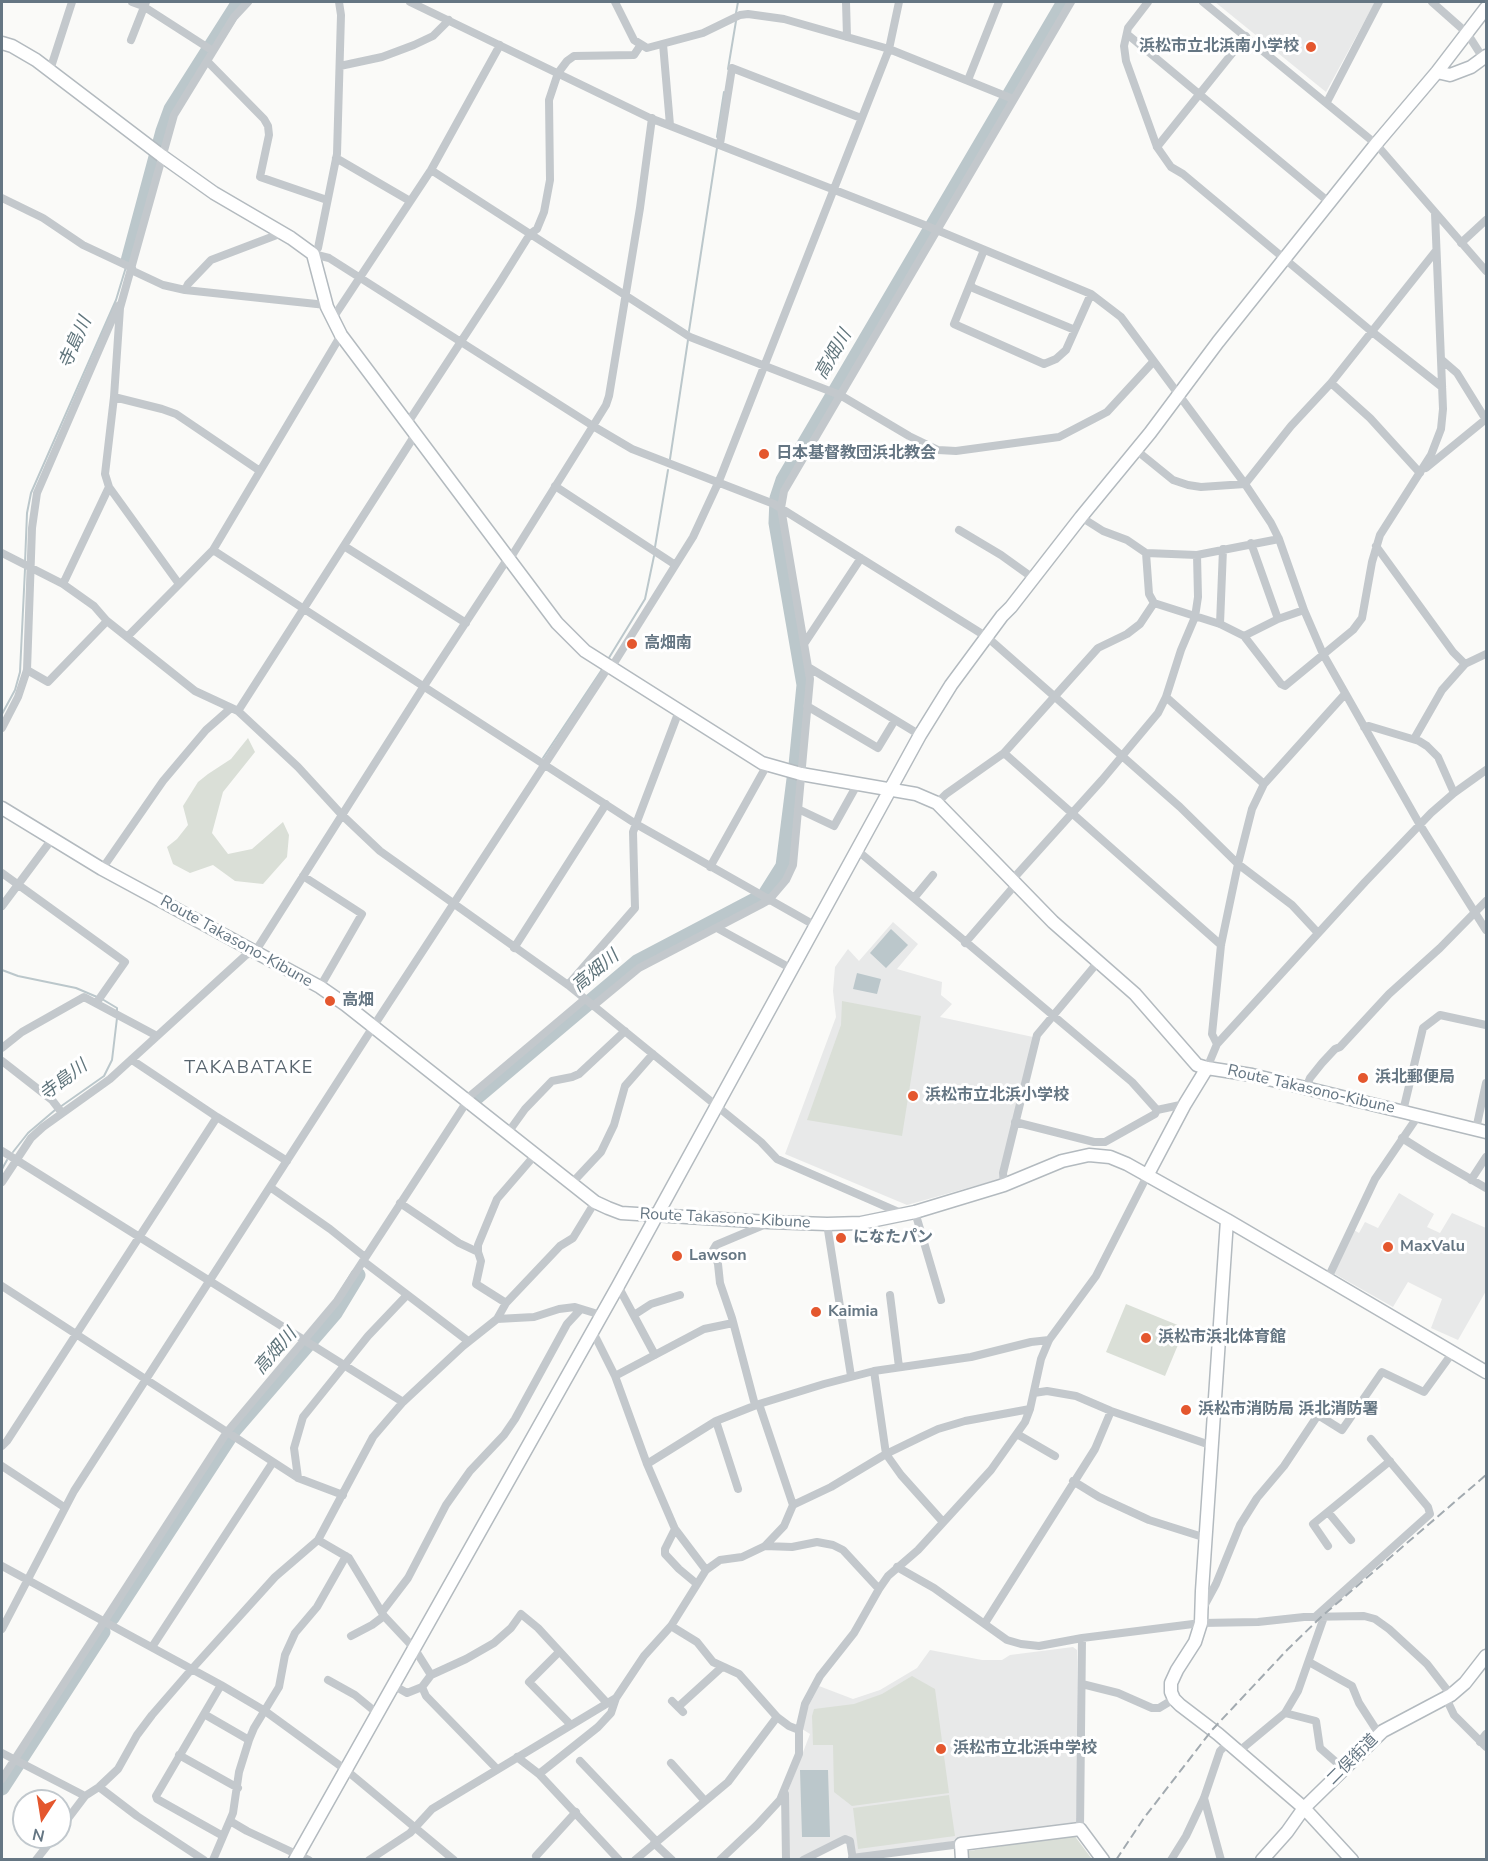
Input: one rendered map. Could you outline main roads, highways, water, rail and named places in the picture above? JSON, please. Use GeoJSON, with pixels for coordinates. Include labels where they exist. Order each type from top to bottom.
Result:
{"type":"FeatureCollection","features":[{"type":"Feature","properties":{"kind":"waterway","name":"寺島川"},"geometry":{"type":"LineString","coordinates":[[128,261],[171,109],[239,2]]}},
{"type":"Feature","properties":{"kind":"waterway"},"geometry":{"type":"LineString","coordinates":[[736,13],[738,2]]}},
{"type":"Feature","properties":{"kind":"waterway","name":"高畑川"},"geometry":{"type":"LineString","coordinates":[[796,765],[804,685],[776,523],[777,498],[783,480],[1064,2]]}},
{"type":"Feature","properties":{"kind":"waterway"},"geometry":{"type":"LineString","coordinates":[[728,69],[736,21]]}},
{"type":"Feature","properties":{"kind":"waterway"},"geometry":{"type":"LineString","coordinates":[[717,137],[724,92]]}},
{"type":"Feature","properties":{"kind":"waterway"},"geometry":{"type":"LineString","coordinates":[[689,331],[717,148]]}},
{"type":"Feature","properties":{"kind":"waterway","name":"寺島川"},"geometry":{"type":"LineString","coordinates":[[25,563],[27,513],[31,493],[116,300],[126,267]]}},
{"type":"Feature","properties":{"kind":"waterway"},"geometry":{"type":"LineString","coordinates":[[670,459],[688,340]]}},
{"type":"Feature","properties":{"kind":"waterway"},"geometry":{"type":"LineString","coordinates":[[655,547],[668,470]]}},
{"type":"Feature","properties":{"kind":"waterway"},"geometry":{"type":"LineString","coordinates":[[607,661],[645,599],[654,556]]}},
{"type":"Feature","properties":{"kind":"waterway","name":"寺島川"},"geometry":{"type":"LineString","coordinates":[[2,714],[15,690],[20,672],[25,569]]}},
{"type":"Feature","properties":{"kind":"waterway"},"geometry":{"type":"LineString","coordinates":[[543,758],[603,668]]}},
{"type":"Feature","properties":{"kind":"waterway","name":"高畑川"},"geometry":{"type":"LineString","coordinates":[[766,893],[783,866],[794,779]]}},
{"type":"Feature","properties":{"kind":"waterway","name":"高畑川"},"geometry":{"type":"LineString","coordinates":[[477,1097],[637,962],[755,900]]}},
{"type":"Feature","properties":{"kind":"waterway","name":"寺島川"},"geometry":{"type":"LineString","coordinates":[[2,970],[18,976],[76,988],[97,997]]}},
{"type":"Feature","properties":{"kind":"waterway","name":"寺島川"},"geometry":{"type":"LineString","coordinates":[[102,999],[117,1008],[117,1012]]}},
{"type":"Feature","properties":{"kind":"waterway","name":"寺島川"},"geometry":{"type":"LineString","coordinates":[[60,1107],[104,1076],[112,1060],[117,1018]]}},
{"type":"Feature","properties":{"kind":"waterway","name":"寺島川"},"geometry":{"type":"LineString","coordinates":[[13,1152],[28,1133],[55,1110]]}},
{"type":"Feature","properties":{"kind":"waterway","name":"寺島川"},"geometry":{"type":"LineString","coordinates":[[2,1169],[7,1160]]}},
{"type":"Feature","properties":{"kind":"waterway","name":"高畑川"},"geometry":{"type":"LineString","coordinates":[[112,1618],[235,1429],[335,1313],[358,1275]]}},
{"type":"Feature","properties":{"kind":"waterway","name":"高畑川"},"geometry":{"type":"LineString","coordinates":[[2,1788],[103,1632]]}},
{"type":"Feature","properties":{"kind":"railway"},"geometry":{"type":"LineString","coordinates":[[1116,1860],[1144,1818],[1212,1730],[1287,1650],[1321,1617],[1486,1475]]}},
{"type":"Feature","properties":{"kind":"place","name":"浜松市立北浜南小学校"},"geometry":{"type":"Point","coordinates":[1311,47]}},
{"type":"Feature","properties":{"kind":"place","name":"日本基督教団浜北教会"},"geometry":{"type":"Point","coordinates":[764,454]}},
{"type":"Feature","properties":{"kind":"place","name":"高畑南"},"geometry":{"type":"Point","coordinates":[632,644]}},
{"type":"Feature","properties":{"kind":"place","name":"高畑"},"geometry":{"type":"Point","coordinates":[330,1001]}},
{"type":"Feature","properties":{"kind":"place","name":"浜北郵便局"},"geometry":{"type":"Point","coordinates":[1363,1078]}},
{"type":"Feature","properties":{"kind":"place","name":"浜松市立北浜小学校"},"geometry":{"type":"Point","coordinates":[913,1096]}},
{"type":"Feature","properties":{"kind":"place","name":"になたパン"},"geometry":{"type":"Point","coordinates":[841,1238]}},
{"type":"Feature","properties":{"kind":"place","name":"MaxValu"},"geometry":{"type":"Point","coordinates":[1388,1247]}},
{"type":"Feature","properties":{"kind":"place","name":"Lawson"},"geometry":{"type":"Point","coordinates":[677,1256]}},
{"type":"Feature","properties":{"kind":"place","name":"Kaimia"},"geometry":{"type":"Point","coordinates":[816,1312]}},
{"type":"Feature","properties":{"kind":"place","name":"浜松市浜北体育館"},"geometry":{"type":"Point","coordinates":[1146,1338]}},
{"type":"Feature","properties":{"kind":"place","name":"浜松市消防局 浜北消防署"},"geometry":{"type":"Point","coordinates":[1186,1410]}},
{"type":"Feature","properties":{"kind":"place","name":"浜松市立北浜中学校"},"geometry":{"type":"Point","coordinates":[941,1749]}},
{"type":"Feature","properties":{"kind":"district","name":"TAKABATAKE"},"geometry":{"type":"Point","coordinates":[249,1069]}}]}
